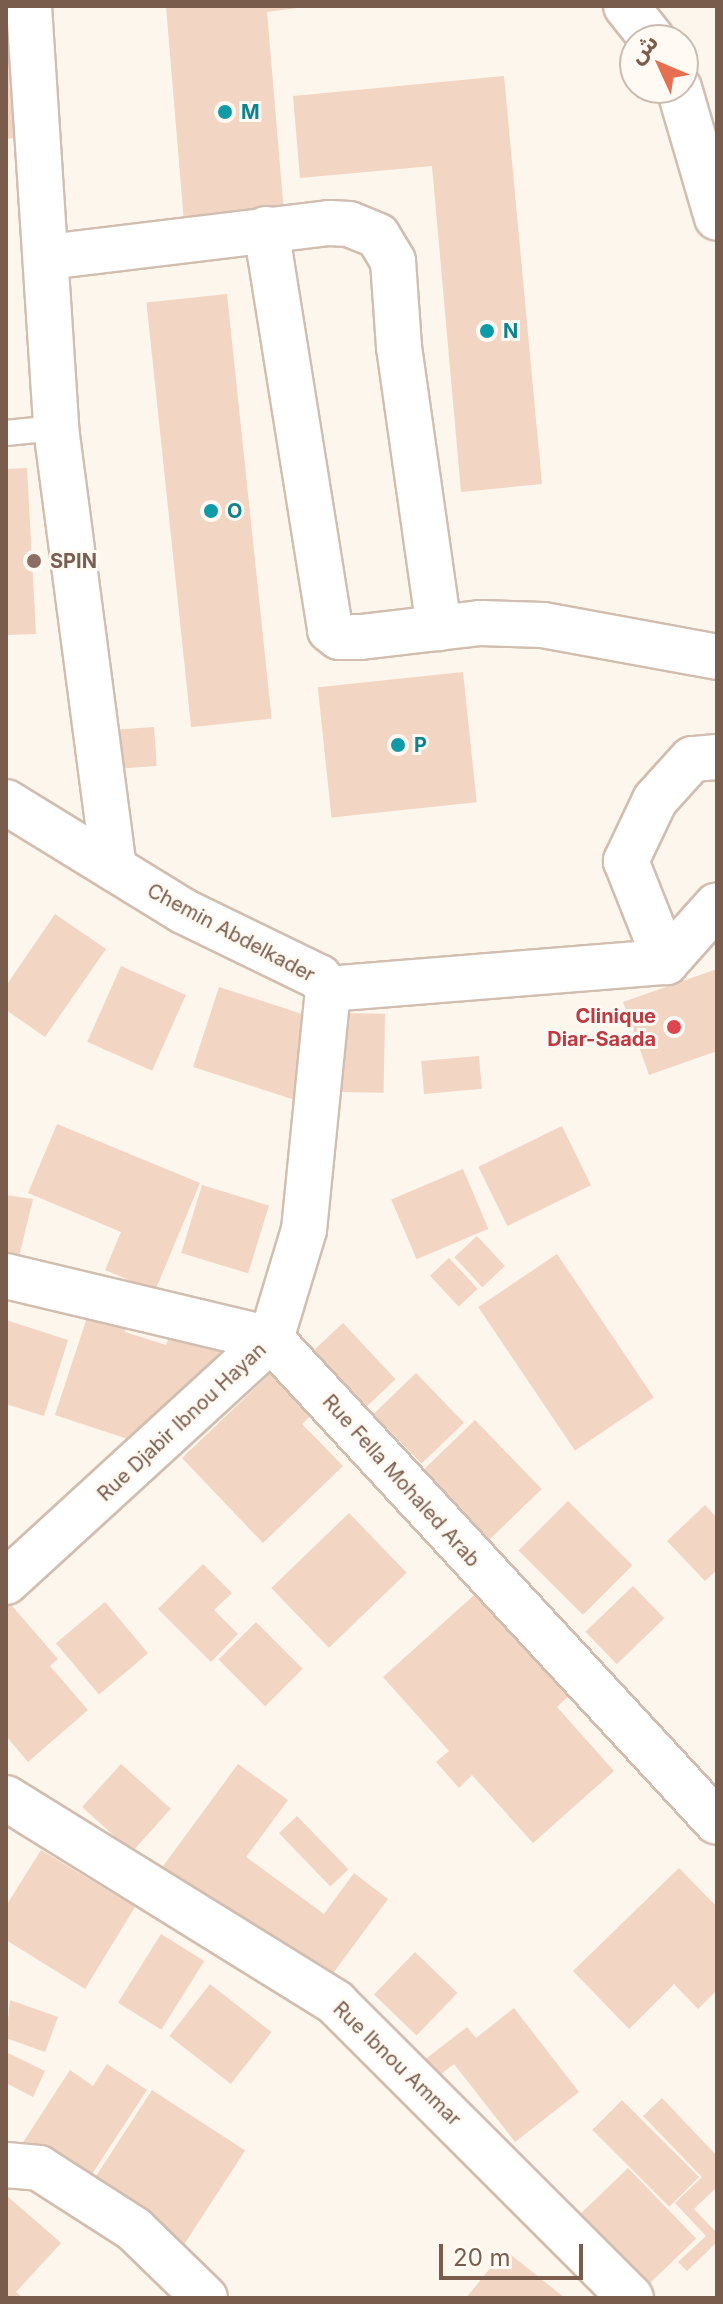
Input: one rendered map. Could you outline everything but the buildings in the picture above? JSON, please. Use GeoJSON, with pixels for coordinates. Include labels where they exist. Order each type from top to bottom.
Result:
{"type":"FeatureCollection","features":[{"type":"Feature","properties":{"kind":"street"},"geometry":{"type":"LineString","coordinates":[[29,6],[48,257],[56,428],[114,868]]}},
{"type":"Feature","properties":{"kind":"street"},"geometry":{"type":"LineString","coordinates":[[626,6],[640,24]]}},
{"type":"Feature","properties":{"kind":"street"},"geometry":{"type":"LineString","coordinates":[[684,104],[717,218]]}},
{"type":"Feature","properties":{"kind":"street"},"geometry":{"type":"LineString","coordinates":[[48,257],[266,229],[349,224],[368,230],[388,247],[439,628]]}},
{"type":"Feature","properties":{"kind":"street"},"geometry":{"type":"LineString","coordinates":[[266,229],[326,625],[339,637],[439,628],[543,625],[717,657]]}},
{"type":"Feature","properties":{"kind":"street"},"geometry":{"type":"LineString","coordinates":[[717,757],[692,759],[655,800],[626,861],[666,962],[717,905]]}},
{"type":"Feature","properties":{"kind":"street","name":"Chemin Abdelkader"},"geometry":{"type":"LineString","coordinates":[[6,802],[183,911],[319,977],[328,989],[666,962]]}},
{"type":"Feature","properties":{"kind":"street","name":"Rue Djabir Ibnou Hayan"},"geometry":{"type":"LineString","coordinates":[[6,1582],[271,1339],[304,1230],[328,989]]}},
{"type":"Feature","properties":{"kind":"street"},"geometry":{"type":"LineString","coordinates":[[6,1276],[271,1339]]}},
{"type":"Feature","properties":{"kind":"street","name":"Rue Fella Mohaled Arab"},"geometry":{"type":"LineString","coordinates":[[271,1339],[717,1822]]}},
{"type":"Feature","properties":{"kind":"street","name":"Rue Ibnou Ammar"},"geometry":{"type":"LineString","coordinates":[[6,1798],[336,2003],[631,2298]]}},
{"type":"Feature","properties":{"kind":"street"},"geometry":{"type":"LineString","coordinates":[[6,2165],[39,2168],[134,2229],[205,2298]]}},
{"type":"Feature","properties":{"kind":"lane"},"geometry":{"type":"LineString","coordinates":[[6,433],[56,428]]}},
{"type":"Feature","properties":{"kind":"place","name":"M"},"geometry":{"type":"Point","coordinates":[225,112]}},
{"type":"Feature","properties":{"kind":"place","name":"N"},"geometry":{"type":"Point","coordinates":[487,331]}},
{"type":"Feature","properties":{"kind":"place","name":"O"},"geometry":{"type":"Point","coordinates":[211,511]}},
{"type":"Feature","properties":{"kind":"place","name":"SPIN"},"geometry":{"type":"Point","coordinates":[34,561]}},
{"type":"Feature","properties":{"kind":"place","name":"P"},"geometry":{"type":"Point","coordinates":[398,745]}},
{"type":"Feature","properties":{"kind":"place","name":"Clinique Diar-Saada"},"geometry":{"type":"Point","coordinates":[674,1027]}}]}
